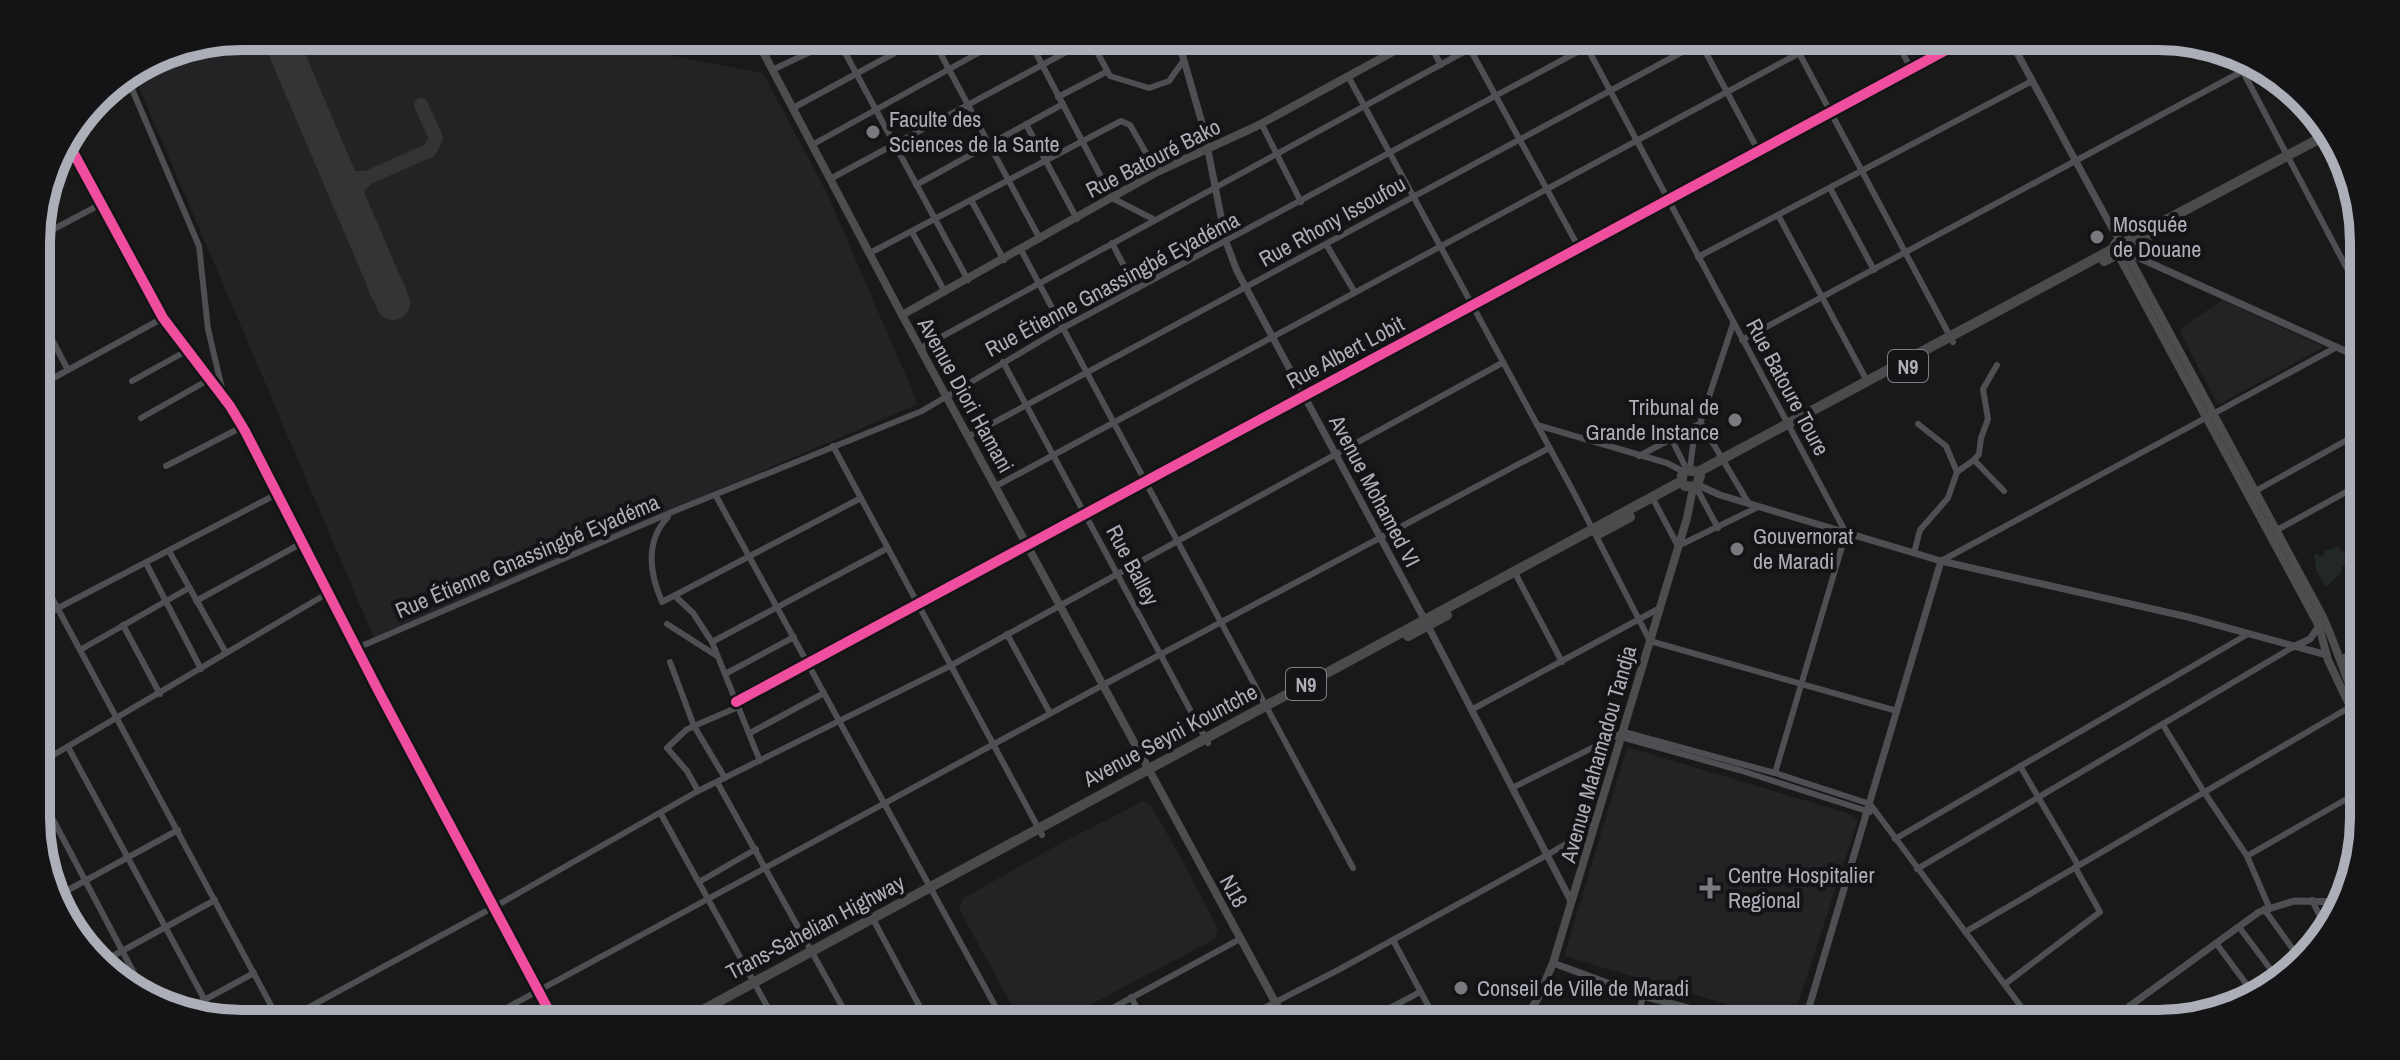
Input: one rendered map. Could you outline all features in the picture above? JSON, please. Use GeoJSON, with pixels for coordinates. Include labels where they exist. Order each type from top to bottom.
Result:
{"type":"FeatureCollection","features":[{"type":"Feature","properties":{"kind":"highway","name":"Avenue Seyni Kountche"},"geometry":{"type":"LineString","coordinates":[[930,890],[2320,139]]}},
{"type":"Feature","properties":{"kind":"highway","name":"Avenue Seyni Kountche"},"geometry":{"type":"LineString","coordinates":[[2290,158],[2322,144]]}},
{"type":"Feature","properties":{"kind":"highway","name":"Avenue Seyni Kountche"},"geometry":{"type":"LineString","coordinates":[[1789,427],[1867,381],[1952,340]]}},
{"type":"Feature","properties":{"kind":"highway","name":"Trans-Sahelian Highway"},"geometry":{"type":"LineString","coordinates":[[704,1010],[930,890]]}},
{"type":"Feature","properties":{"kind":"highway","name":"Trans-Sahelian Highway"},"geometry":{"type":"LineString","coordinates":[[716,1010],[755,984]]}},
{"type":"Feature","properties":{"kind":"main road","name":"Avenue Diori Hamani"},"geometry":{"type":"LineString","coordinates":[[762,50],[1149,772]]}},
{"type":"Feature","properties":{"kind":"main road","name":"Rue Batouré Bako"},"geometry":{"type":"LineString","coordinates":[[902,315],[1157,172],[1208,150],[1397,50]]}},
{"type":"Feature","properties":{"kind":"main road"},"geometry":{"type":"LineString","coordinates":[[2120,249],[2253,493],[2350,690]]}},
{"type":"Feature","properties":{"kind":"main road","name":"Avenue Mahamadou Tandja"},"geometry":{"type":"LineString","coordinates":[[1531,1010],[1553,963],[1597,820],[1620,735],[1661,608],[1678,546],[1691,479]]}},
{"type":"Feature","properties":{"kind":"main road"},"geometry":{"type":"LineString","coordinates":[[2253,493],[2277,530],[2322,615],[2350,707]]}},
{"type":"Feature","properties":{"kind":"main road","name":"N18"},"geometry":{"type":"LineString","coordinates":[[1149,772],[1279,1010]]}},
{"type":"Feature","properties":{"kind":"street"},"geometry":{"type":"LineString","coordinates":[[772,70],[813,50]]}},
{"type":"Feature","properties":{"kind":"street"},"geometry":{"type":"LineString","coordinates":[[844,50],[968,280]]}},
{"type":"Feature","properties":{"kind":"street"},"geometry":{"type":"LineString","coordinates":[[793,108],[902,50]]}},
{"type":"Feature","properties":{"kind":"street"},"geometry":{"type":"LineString","coordinates":[[936,50],[1040,239]]}},
{"type":"Feature","properties":{"kind":"street"},"geometry":{"type":"LineString","coordinates":[[812,145],[983,50]]}},
{"type":"Feature","properties":{"kind":"street"},"geometry":{"type":"LineString","coordinates":[[1034,50],[1112,198],[1155,220]]}},
{"type":"Feature","properties":{"kind":"street"},"geometry":{"type":"LineString","coordinates":[[830,179],[1068,50]]}},
{"type":"Feature","properties":{"kind":"street"},"geometry":{"type":"LineString","coordinates":[[1094,50],[1106,72],[1115,79],[1149,88],[1169,81],[1184,60]]}},
{"type":"Feature","properties":{"kind":"street","name":"Avenue Mohamed VI"},"geometry":{"type":"LineString","coordinates":[[1181,50],[1208,150],[1226,242],[1246,288],[1571,901]]}},
{"type":"Feature","properties":{"kind":"street"},"geometry":{"type":"LineString","coordinates":[[1432,50],[1441,65]]}},
{"type":"Feature","properties":{"kind":"street"},"geometry":{"type":"LineString","coordinates":[[921,348],[1468,50]]}},
{"type":"Feature","properties":{"kind":"street"},"geometry":{"type":"LineString","coordinates":[[1471,50],[1579,248]]}},
{"type":"Feature","properties":{"kind":"street","name":"Rue Étienne Gnassingbé Eyadéma"},"geometry":{"type":"LineString","coordinates":[[357,648],[672,512],[922,411],[1061,329],[1580,50]]}},
{"type":"Feature","properties":{"kind":"street","name":"Rue Batoure Toure"},"geometry":{"type":"LineString","coordinates":[[1589,50],[1846,533]]}},
{"type":"Feature","properties":{"kind":"street","name":"Rue Rhony Issoufou"},"geometry":{"type":"LineString","coordinates":[[969,436],[1519,140],[1679,50]]}},
{"type":"Feature","properties":{"kind":"street"},"geometry":{"type":"LineString","coordinates":[[1704,50],[1759,152]]}},
{"type":"Feature","properties":{"kind":"street"},"geometry":{"type":"LineString","coordinates":[[1797,50],[1952,340]]}},
{"type":"Feature","properties":{"kind":"street"},"geometry":{"type":"LineString","coordinates":[[996,486],[1806,50]]}},
{"type":"Feature","properties":{"kind":"street"},"geometry":{"type":"LineString","coordinates":[[1901,50],[1911,69]]}},
{"type":"Feature","properties":{"kind":"street","name":"Rue Albert Lobit"},"geometry":{"type":"LineString","coordinates":[[694,726],[1946,50]]}},
{"type":"Feature","properties":{"kind":"street"},"geometry":{"type":"LineString","coordinates":[[2015,50],[2113,230],[2120,249],[2350,354]]}},
{"type":"Feature","properties":{"kind":"street"},"geometry":{"type":"LineString","coordinates":[[1742,340],[2242,70]]}},
{"type":"Feature","properties":{"kind":"street"},"geometry":{"type":"LineString","coordinates":[[2244,71],[2350,274]]}},
{"type":"Feature","properties":{"kind":"street"},"geometry":{"type":"LineString","coordinates":[[1058,97],[1106,72]]}},
{"type":"Feature","properties":{"kind":"street"},"geometry":{"type":"LineString","coordinates":[[1348,76],[1650,641],[1897,711]]}},
{"type":"Feature","properties":{"kind":"street"},"geometry":{"type":"LineString","coordinates":[[1698,257],[2032,81]]}},
{"type":"Feature","properties":{"kind":"street"},"geometry":{"type":"LineString","coordinates":[[131,86],[199,246],[208,329],[225,399]]}},
{"type":"Feature","properties":{"kind":"street"},"geometry":{"type":"LineString","coordinates":[[916,185],[1063,104]]}},
{"type":"Feature","properties":{"kind":"street"},"geometry":{"type":"LineString","coordinates":[[870,253],[1121,121],[1130,125],[1157,172]]}},
{"type":"Feature","properties":{"kind":"street"},"geometry":{"type":"LineString","coordinates":[[1261,123],[1301,202]]}},
{"type":"Feature","properties":{"kind":"street"},"geometry":{"type":"LineString","coordinates":[[1026,124],[1077,219]]}},
{"type":"Feature","properties":{"kind":"street"},"geometry":{"type":"LineString","coordinates":[[73,152],[163,318],[225,399],[242,427],[548,1010]]}},
{"type":"Feature","properties":{"kind":"street"},"geometry":{"type":"LineString","coordinates":[[1830,188],[1874,270]]}},
{"type":"Feature","properties":{"kind":"street"},"geometry":{"type":"LineString","coordinates":[[971,200],[1004,260]]}},
{"type":"Feature","properties":{"kind":"street"},"geometry":{"type":"LineString","coordinates":[[50,231],[101,204]]}},
{"type":"Feature","properties":{"kind":"street"},"geometry":{"type":"LineString","coordinates":[[1778,215],[1867,381]]}},
{"type":"Feature","properties":{"kind":"street"},"geometry":{"type":"LineString","coordinates":[[912,232],[945,292]]}},
{"type":"Feature","properties":{"kind":"street"},"geometry":{"type":"LineString","coordinates":[[1112,243],[1136,289]]}},
{"type":"Feature","properties":{"kind":"street"},"geometry":{"type":"LineString","coordinates":[[1326,244],[1354,291]]}},
{"type":"Feature","properties":{"kind":"street"},"geometry":{"type":"LineString","coordinates":[[1021,250],[1353,868]]}},
{"type":"Feature","properties":{"kind":"street"},"geometry":{"type":"LineString","coordinates":[[50,380],[163,318]]}},
{"type":"Feature","properties":{"kind":"street"},"geometry":{"type":"LineString","coordinates":[[1691,479],[1693,445],[1733,324]]}},
{"type":"Feature","properties":{"kind":"street"},"geometry":{"type":"LineString","coordinates":[[50,336],[68,370]]}},
{"type":"Feature","properties":{"kind":"street"},"geometry":{"type":"LineString","coordinates":[[1808,1010],[1871,809],[1941,561],[2335,348]]}},
{"type":"Feature","properties":{"kind":"street"},"geometry":{"type":"LineString","coordinates":[[132,381],[188,350]]}},
{"type":"Feature","properties":{"kind":"street","name":"Rue Balley"},"geometry":{"type":"LineString","coordinates":[[1003,362],[1207,740]]}},
{"type":"Feature","properties":{"kind":"street"},"geometry":{"type":"LineString","coordinates":[[306,1010],[698,791],[950,666],[1502,363]]}},
{"type":"Feature","properties":{"kind":"street"},"geometry":{"type":"LineString","coordinates":[[1914,553],[1920,530],[1948,498],[1957,472],[1979,454],[1988,419],[1983,389],[1997,365]]}},
{"type":"Feature","properties":{"kind":"street"},"geometry":{"type":"LineString","coordinates":[[141,418],[210,379]]}},
{"type":"Feature","properties":{"kind":"street"},"geometry":{"type":"LineString","coordinates":[[1639,456],[1701,423]]}},
{"type":"Feature","properties":{"kind":"street"},"geometry":{"type":"LineString","coordinates":[[1701,423],[1749,504]]}},
{"type":"Feature","properties":{"kind":"street"},"geometry":{"type":"LineString","coordinates":[[1918,424],[1946,446],[1957,472]]}},
{"type":"Feature","properties":{"kind":"street"},"geometry":{"type":"LineString","coordinates":[[1537,425],[1667,463],[1691,479],[1749,504],[1941,561],[2188,617],[2350,661]]}},
{"type":"Feature","properties":{"kind":"street"},"geometry":{"type":"LineString","coordinates":[[166,466],[242,427]]}},
{"type":"Feature","properties":{"kind":"street"},"geometry":{"type":"LineString","coordinates":[[2253,493],[2350,438]]}},
{"type":"Feature","properties":{"kind":"street"},"geometry":{"type":"LineString","coordinates":[[1672,440],[1718,528]]}},
{"type":"Feature","properties":{"kind":"street"},"geometry":{"type":"LineString","coordinates":[[2347,440],[2350,446]]}},
{"type":"Feature","properties":{"kind":"street"},"geometry":{"type":"LineString","coordinates":[[833,446],[1040,832]]}},
{"type":"Feature","properties":{"kind":"street"},"geometry":{"type":"LineString","coordinates":[[503,1010],[1050,713],[1549,448]]}},
{"type":"Feature","properties":{"kind":"street"},"geometry":{"type":"LineString","coordinates":[[1974,460],[2004,491]]}},
{"type":"Feature","properties":{"kind":"street"},"geometry":{"type":"LineString","coordinates":[[2277,530],[2350,490]]}},
{"type":"Feature","properties":{"kind":"street"},"geometry":{"type":"LineString","coordinates":[[50,612],[277,494]]}},
{"type":"Feature","properties":{"kind":"street"},"geometry":{"type":"LineString","coordinates":[[716,496],[997,1010]]}},
{"type":"Feature","properties":{"kind":"street"},"geometry":{"type":"LineString","coordinates":[[672,512],[656,533],[651,562],[652,575],[662,602],[861,498]]}},
{"type":"Feature","properties":{"kind":"street"},"geometry":{"type":"LineString","coordinates":[[1654,500],[1678,546],[1758,507]]}},
{"type":"Feature","properties":{"kind":"street"},"geometry":{"type":"LineString","coordinates":[[1775,773],[1846,533]]}},
{"type":"Feature","properties":{"kind":"street"},"geometry":{"type":"LineString","coordinates":[[196,601],[302,543]]}},
{"type":"Feature","properties":{"kind":"street"},"geometry":{"type":"LineString","coordinates":[[712,642],[888,548]]}},
{"type":"Feature","properties":{"kind":"street"},"geometry":{"type":"LineString","coordinates":[[169,551],[226,653]]}},
{"type":"Feature","properties":{"kind":"street"},"geometry":{"type":"LineString","coordinates":[[146,563],[201,669]]}},
{"type":"Feature","properties":{"kind":"street"},"geometry":{"type":"LineString","coordinates":[[1516,574],[1562,662]]}},
{"type":"Feature","properties":{"kind":"street"},"geometry":{"type":"LineString","coordinates":[[80,650],[189,588]]}},
{"type":"Feature","properties":{"kind":"street"},"geometry":{"type":"LineString","coordinates":[[50,757],[328,593]]}},
{"type":"Feature","properties":{"kind":"street"},"geometry":{"type":"LineString","coordinates":[[50,595],[273,1010]]}},
{"type":"Feature","properties":{"kind":"street"},"geometry":{"type":"LineString","coordinates":[[675,596],[693,613],[712,642],[760,761]]}},
{"type":"Feature","properties":{"kind":"street"},"geometry":{"type":"LineString","coordinates":[[1471,710],[1661,608]]}},
{"type":"Feature","properties":{"kind":"street"},"geometry":{"type":"LineString","coordinates":[[667,624],[717,656]]}},
{"type":"Feature","properties":{"kind":"street"},"geometry":{"type":"LineString","coordinates":[[123,625],[160,694]]}},
{"type":"Feature","properties":{"kind":"street"},"geometry":{"type":"LineString","coordinates":[[1917,869],[2310,639],[2319,626]]}},
{"type":"Feature","properties":{"kind":"street"},"geometry":{"type":"LineString","coordinates":[[1007,634],[1050,713]]}},
{"type":"Feature","properties":{"kind":"street"},"geometry":{"type":"LineString","coordinates":[[1895,839],[2248,634]]}},
{"type":"Feature","properties":{"kind":"street"},"geometry":{"type":"LineString","coordinates":[[725,674],[794,637]]}},
{"type":"Feature","properties":{"kind":"street"},"geometry":{"type":"LineString","coordinates":[[2333,656],[2350,654]]}},
{"type":"Feature","properties":{"kind":"street"},"geometry":{"type":"LineString","coordinates":[[670,662],[694,726],[721,780],[845,1010]]}},
{"type":"Feature","properties":{"kind":"street"},"geometry":{"type":"LineString","coordinates":[[750,733],[824,693]]}},
{"type":"Feature","properties":{"kind":"street"},"geometry":{"type":"LineString","coordinates":[[1965,932],[2350,707]]}},
{"type":"Feature","properties":{"kind":"street"},"geometry":{"type":"LineString","coordinates":[[2163,725],[2247,856],[2267,908],[2296,952]]}},
{"type":"Feature","properties":{"kind":"street"},"geometry":{"type":"LineString","coordinates":[[694,726],[667,748],[687,771],[698,791]]}},
{"type":"Feature","properties":{"kind":"street"},"geometry":{"type":"LineString","coordinates":[[1512,788],[1620,735],[1775,773],[1871,809],[2024,1010]]}},
{"type":"Feature","properties":{"kind":"street"},"geometry":{"type":"LineString","coordinates":[[68,747],[208,1007]]}},
{"type":"Feature","properties":{"kind":"street"},"geometry":{"type":"LineString","coordinates":[[1672,747],[1871,809]]}},
{"type":"Feature","properties":{"kind":"street"},"geometry":{"type":"LineString","coordinates":[[2005,984],[2100,912],[2020,766]]}},
{"type":"Feature","properties":{"kind":"street"},"geometry":{"type":"LineString","coordinates":[[2247,856],[2350,797]]}},
{"type":"Feature","properties":{"kind":"street"},"geometry":{"type":"LineString","coordinates":[[50,814],[136,977]]}},
{"type":"Feature","properties":{"kind":"street"},"geometry":{"type":"LineString","coordinates":[[661,814],[769,1010]]}},
{"type":"Feature","properties":{"kind":"street"},"geometry":{"type":"LineString","coordinates":[[1258,1010],[1547,855],[1576,838],[1597,820]]}},
{"type":"Feature","properties":{"kind":"street"},"geometry":{"type":"LineString","coordinates":[[65,892],[178,830]]}},
{"type":"Feature","properties":{"kind":"street"},"geometry":{"type":"LineString","coordinates":[[699,882],[756,849]]}},
{"type":"Feature","properties":{"kind":"street"},"geometry":{"type":"LineString","coordinates":[[110,958],[215,900]]}},
{"type":"Feature","properties":{"kind":"street"},"geometry":{"type":"LineString","coordinates":[[2312,900],[2321,919]]}},
{"type":"Feature","properties":{"kind":"street"},"geometry":{"type":"LineString","coordinates":[[2124,1010],[2267,908],[2312,900],[2330,901]]}},
{"type":"Feature","properties":{"kind":"street"},"geometry":{"type":"LineString","coordinates":[[874,921],[922,1010]]}},
{"type":"Feature","properties":{"kind":"street"},"geometry":{"type":"LineString","coordinates":[[2239,927],[2272,972]]}},
{"type":"Feature","properties":{"kind":"street"},"geometry":{"type":"LineString","coordinates":[[1108,1010],[1240,939]]}},
{"type":"Feature","properties":{"kind":"street"},"geometry":{"type":"LineString","coordinates":[[1393,940],[1430,1010]]}},
{"type":"Feature","properties":{"kind":"street"},"geometry":{"type":"LineString","coordinates":[[2216,943],[2249,987]]}},
{"type":"Feature","properties":{"kind":"street"},"geometry":{"type":"LineString","coordinates":[[1553,963],[1686,1010]]}},
{"type":"Feature","properties":{"kind":"street"},"geometry":{"type":"LineString","coordinates":[[197,1004],[254,973]]}},
{"type":"Feature","properties":{"kind":"street"},"geometry":{"type":"LineString","coordinates":[[1386,1010],[1420,992]]}},
{"type":"Feature","properties":{"kind":"street"},"geometry":{"type":"LineString","coordinates":[[1640,1010],[1643,996]]}},
{"type":"Feature","properties":{"kind":"street"},"geometry":{"type":"LineString","coordinates":[[1131,997],[1138,1010]]}},
{"type":"Feature","properties":{"kind":"shaded area"},"geometry":{"type":"Polygon","coordinates":[[[242,50],[648,50],[763,73],[827,193],[918,404],[374,638],[137,82],[180,60],[242,50]]]}},
{"type":"Feature","properties":{"kind":"shaded area"},"geometry":{"type":"Polygon","coordinates":[[[2222,300],[2324,347],[2218,405],[2179,330],[2222,300]]]}},
{"type":"Feature","properties":{"kind":"shaded area"},"geometry":{"type":"Polygon","coordinates":[[[2338,547],[2349,558],[2341,573],[2326,587],[2316,570],[2314,555],[2320,557],[2324,551],[2338,547]]]}},
{"type":"Feature","properties":{"kind":"shaded area","name":"Centre Hospitalier Regional"},"geometry":{"type":"Polygon","coordinates":[[[1627,747],[1850,814],[1858,820],[1796,1010],[1746,1010],[1564,956],[1627,747]]]}},
{"type":"Feature","properties":{"kind":"shaded area"},"geometry":{"type":"Polygon","coordinates":[[[1143,801],[1150,804],[1218,929],[1215,939],[1081,1010],[1014,1010],[959,909],[962,899],[1143,801]]]}},
{"type":"Feature","properties":{"kind":"taxiway"},"geometry":{"type":"LineString","coordinates":[[335,166],[352,178],[367,178],[430,150],[436,138],[421,105]]}},
{"type":"Feature","properties":{"kind":"taxiway"},"geometry":{"type":"LineString","coordinates":[[354,210],[357,188],[367,178]]}},
{"type":"Feature","properties":{"kind":"taxiway"},"geometry":{"type":"LineString","coordinates":[[370,249],[400,292],[397,299],[388,305],[375,287],[370,249]]}},
{"type":"Feature","properties":{"kind":"runway"},"geometry":{"type":"LineString","coordinates":[[285,50],[393,303]]}},
{"type":"Feature","properties":{"kind":"cycle path"},"geometry":{"type":"LineString","coordinates":[[736,702],[1946,50]]}},
{"type":"Feature","properties":{"kind":"cycle path"},"geometry":{"type":"LineString","coordinates":[[73,152],[163,318],[230,406],[245,431],[379,692],[549,1010]]}},
{"type":"Feature","properties":{"kind":"place","name":"Faculte des Sciences de la Sante"},"geometry":{"type":"Point","coordinates":[873,132]}},
{"type":"Feature","properties":{"kind":"place","name":"Mosquée de Douane"},"geometry":{"type":"Point","coordinates":[2097,237]}},
{"type":"Feature","properties":{"kind":"place","name":"Tribunal de Grande Instance"},"geometry":{"type":"Point","coordinates":[1735,420]}},
{"type":"Feature","properties":{"kind":"place","name":"Gouvernorat de Maradi"},"geometry":{"type":"Point","coordinates":[1737,549]}},
{"type":"Feature","properties":{"kind":"place","name":"Centre Hospitalier Regional"},"geometry":{"type":"Point","coordinates":[1710,888]}},
{"type":"Feature","properties":{"kind":"place","name":"Conseil de Ville de Maradi"},"geometry":{"type":"Point","coordinates":[1461,988]}}]}
